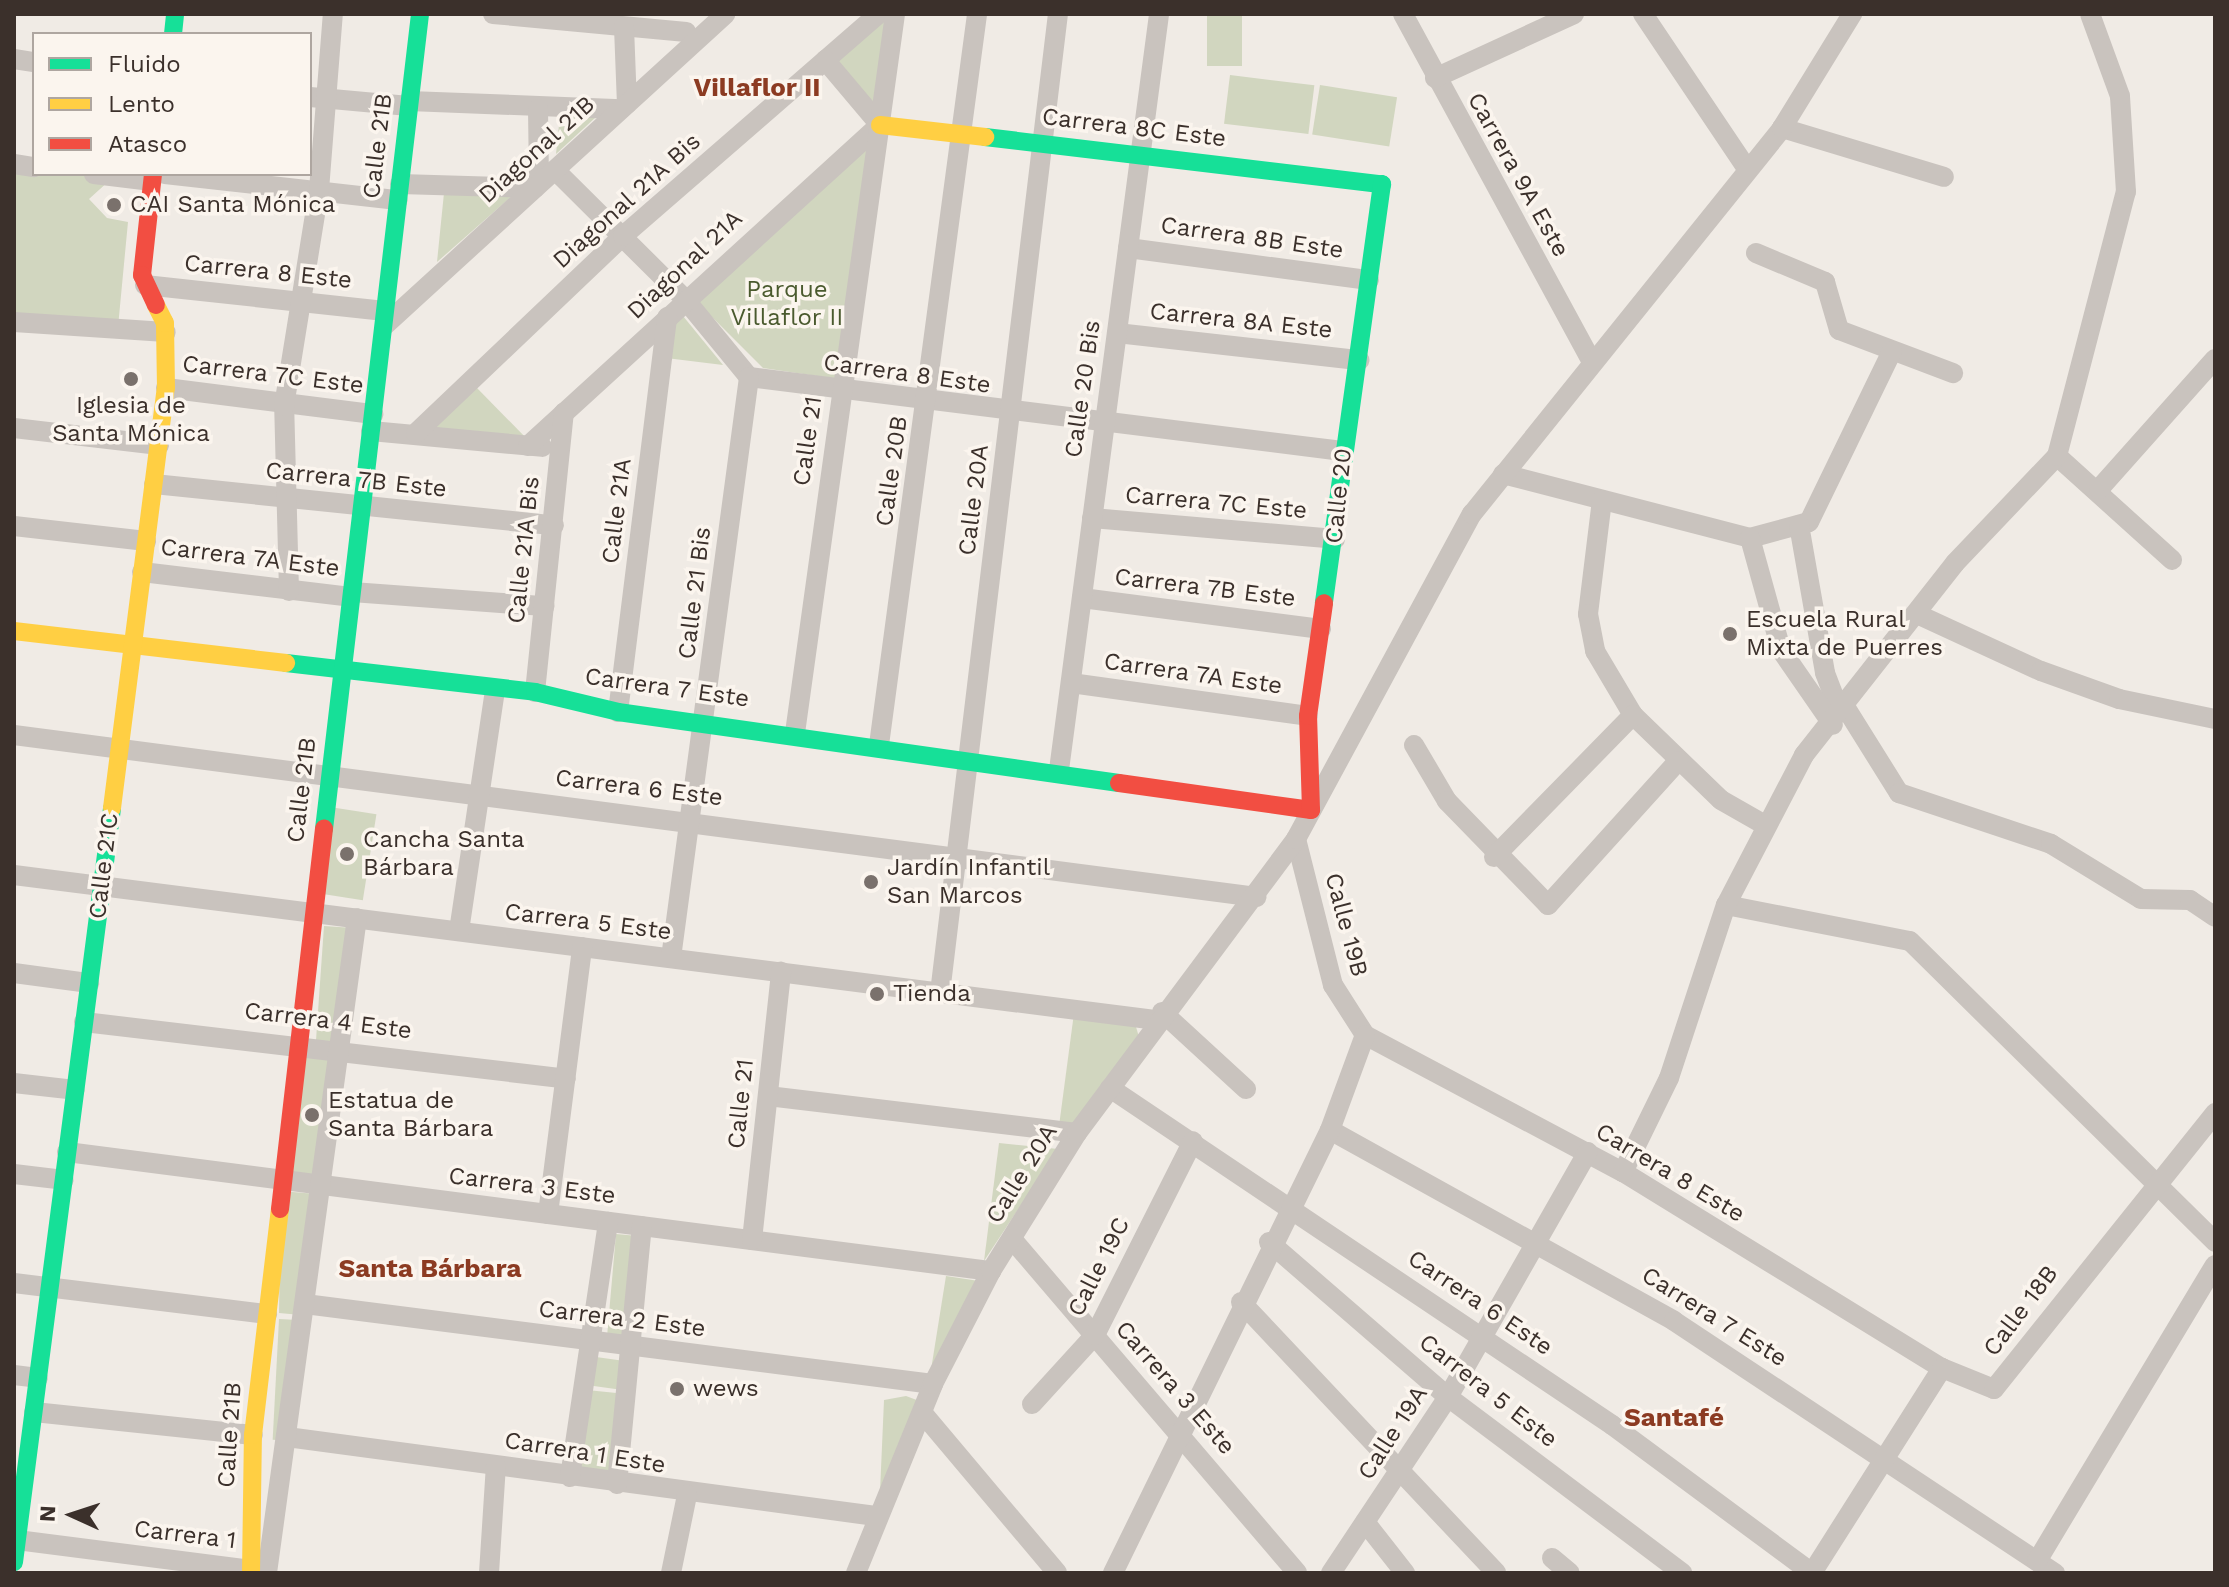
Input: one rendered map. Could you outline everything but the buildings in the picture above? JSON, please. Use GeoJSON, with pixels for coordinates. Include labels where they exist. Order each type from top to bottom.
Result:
{"type":"FeatureCollection","features":[{"type":"Feature","properties":{"kind":"street"},"geometry":{"type":"LineString","coordinates":[[289,591],[284,406],[304,300],[319,190],[318,98],[333,14]]}},
{"type":"Feature","properties":{"kind":"street","name":"Calle 21B"},"geometry":{"type":"LineString","coordinates":[[257,1572],[253,1435],[420,14]]}},
{"type":"Feature","properties":{"kind":"street"},"geometry":{"type":"LineString","coordinates":[[493,14],[687,32]]}},
{"type":"Feature","properties":{"kind":"street","name":"Diagonal 21B"},"geometry":{"type":"LineString","coordinates":[[385,318],[624,107],[687,32],[725,14]]}},
{"type":"Feature","properties":{"kind":"street","name":"Diagonal 21A Bis"},"geometry":{"type":"LineString","coordinates":[[416,433],[623,236],[878,14]]}},
{"type":"Feature","properties":{"kind":"street","name":"Calle 21"},"geometry":{"type":"LineString","coordinates":[[795,733],[895,14]]}},
{"type":"Feature","properties":{"kind":"street","name":"Calle 20B"},"geometry":{"type":"LineString","coordinates":[[879,745],[964,134],[977,14]]}},
{"type":"Feature","properties":{"kind":"street","name":"Calle 20A"},"geometry":{"type":"LineString","coordinates":[[940,993],[1058,14]]}},
{"type":"Feature","properties":{"kind":"street","name":"Calle 20 Bis"},"geometry":{"type":"LineString","coordinates":[[1059,770],[1159,14]]}},
{"type":"Feature","properties":{"kind":"street","name":"Carrera 9A Este"},"geometry":{"type":"LineString","coordinates":[[1403,14],[1435,78],[1591,360]]}},
{"type":"Feature","properties":{"kind":"street"},"geometry":{"type":"LineString","coordinates":[[1435,78],[1574,14]]}},
{"type":"Feature","properties":{"kind":"street"},"geometry":{"type":"LineString","coordinates":[[1643,14],[1747,169]]}},
{"type":"Feature","properties":{"kind":"street"},"geometry":{"type":"LineString","coordinates":[[1296,839],[1472,514],[1591,360],[1782,128],[1852,14]]}},
{"type":"Feature","properties":{"kind":"street"},"geometry":{"type":"LineString","coordinates":[[1623,1172],[1669,1078],[1726,905],[1763,824],[1804,755],[1919,615],[1955,563],[2057,456],[2126,192],[2129,143],[2120,96],[2093,16]]}},
{"type":"Feature","properties":{"kind":"street"},"geometry":{"type":"LineString","coordinates":[[318,98],[538,109],[624,107],[624,27]]}},
{"type":"Feature","properties":{"kind":"street"},"geometry":{"type":"LineString","coordinates":[[825,60],[880,125]]}},
{"type":"Feature","properties":{"kind":"street"},"geometry":{"type":"LineString","coordinates":[[538,109],[543,180]]}},
{"type":"Feature","properties":{"kind":"street","name":"Carrera 8C Este"},"geometry":{"type":"LineString","coordinates":[[880,125],[1382,184]]}},
{"type":"Feature","properties":{"kind":"street","name":"Diagonal 21A"},"geometry":{"type":"LineString","coordinates":[[528,446],[684,298],[880,125]]}},
{"type":"Feature","properties":{"kind":"street"},"geometry":{"type":"LineString","coordinates":[[1782,128],[1944,177]]}},
{"type":"Feature","properties":{"kind":"street"},"geometry":{"type":"LineString","coordinates":[[157,176],[319,190],[399,192],[543,180],[623,236],[684,298],[749,377]]}},
{"type":"Feature","properties":{"kind":"street","name":"Calle 21C"},"geometry":{"type":"LineString","coordinates":[[14,1562],[166,388],[166,332],[145,285],[157,176]]}},
{"type":"Feature","properties":{"kind":"street","name":"Calle 20"},"geometry":{"type":"LineString","coordinates":[[1311,810],[1308,716],[1335,539],[1342,451],[1359,360],[1382,184]]}},
{"type":"Feature","properties":{"kind":"street","name":"Carrera 8B Este"},"geometry":{"type":"LineString","coordinates":[[1128,248],[1369,280]]}},
{"type":"Feature","properties":{"kind":"street"},"geometry":{"type":"LineString","coordinates":[[1756,253],[1825,282],[1839,330],[1953,373]]}},
{"type":"Feature","properties":{"kind":"street","name":"Carrera 8 Este"},"geometry":{"type":"LineString","coordinates":[[145,285],[304,300],[385,318]]}},
{"type":"Feature","properties":{"kind":"street","name":"Calle 21A"},"geometry":{"type":"LineString","coordinates":[[618,712],[667,317]]}},
{"type":"Feature","properties":{"kind":"street"},"geometry":{"type":"LineString","coordinates":[[14,322],[166,332]]}},
{"type":"Feature","properties":{"kind":"street","name":"Carrera 8A Este"},"geometry":{"type":"LineString","coordinates":[[1117,333],[1359,360]]}},
{"type":"Feature","properties":{"kind":"street"},"geometry":{"type":"LineString","coordinates":[[1503,474],[1750,538],[1809,522],[1892,351]]}},
{"type":"Feature","properties":{"kind":"street"},"geometry":{"type":"LineString","coordinates":[[2099,489],[2214,367]]}},
{"type":"Feature","properties":{"kind":"street","name":"Carrera 8 Este"},"geometry":{"type":"LineString","coordinates":[[749,377],[1010,414],[1342,451]]}},
{"type":"Feature","properties":{"kind":"street","name":"Calle 21 Bis"},"geometry":{"type":"LineString","coordinates":[[671,958],[749,377]]}},
{"type":"Feature","properties":{"kind":"street","name":"Carrera 7C Este"},"geometry":{"type":"LineString","coordinates":[[166,388],[284,406],[416,433],[561,449]]}},
{"type":"Feature","properties":{"kind":"street","name":"Calle 21A Bis"},"geometry":{"type":"LineString","coordinates":[[535,692],[564,413]]}},
{"type":"Feature","properties":{"kind":"street"},"geometry":{"type":"LineString","coordinates":[[14,428],[159,445]]}},
{"type":"Feature","properties":{"kind":"street"},"geometry":{"type":"LineString","coordinates":[[2057,456],[2099,489],[2172,560]]}},
{"type":"Feature","properties":{"kind":"street","name":"Carrera 7B Este"},"geometry":{"type":"LineString","coordinates":[[154,484],[286,500],[554,525]]}},
{"type":"Feature","properties":{"kind":"street"},"geometry":{"type":"LineString","coordinates":[[1602,500],[1588,614],[1595,651],[1633,715],[1678,761],[1763,824]]}},
{"type":"Feature","properties":{"kind":"street","name":"Carrera 7C Este"},"geometry":{"type":"LineString","coordinates":[[1092,518],[1335,539]]}},
{"type":"Feature","properties":{"kind":"street"},"geometry":{"type":"LineString","coordinates":[[1799,525],[1825,673],[1838,713]]}},
{"type":"Feature","properties":{"kind":"street","name":"Carrera 7A Este"},"geometry":{"type":"LineString","coordinates":[[14,526],[146,541]]}},
{"type":"Feature","properties":{"kind":"street"},"geometry":{"type":"LineString","coordinates":[[1750,538],[1781,650],[1838,713],[1899,793],[2051,844],[2141,899],[2190,900],[2215,917]]}},
{"type":"Feature","properties":{"kind":"street","name":"Carrera 7A Este"},"geometry":{"type":"LineString","coordinates":[[142,572],[289,591],[544,606]]}},
{"type":"Feature","properties":{"kind":"street","name":"Carrera 7B Este"},"geometry":{"type":"LineString","coordinates":[[1082,598],[1321,629]]}},
{"type":"Feature","properties":{"kind":"street"},"geometry":{"type":"LineString","coordinates":[[1919,615],[1994,654],[2093,690],[2215,719]]}},
{"type":"Feature","properties":{"kind":"street","name":"Carrera 7 Este"},"geometry":{"type":"LineString","coordinates":[[14,631],[495,690],[535,692],[618,712],[705,720],[969,757],[1311,810]]}},
{"type":"Feature","properties":{"kind":"street","name":"Carrera 7A Este"},"geometry":{"type":"LineString","coordinates":[[1071,683],[1308,716]]}},
{"type":"Feature","properties":{"kind":"street"},"geometry":{"type":"LineString","coordinates":[[459,931],[495,690]]}},
{"type":"Feature","properties":{"kind":"street"},"geometry":{"type":"LineString","coordinates":[[1494,857],[1633,715]]}},
{"type":"Feature","properties":{"kind":"street","name":"Carrera 6 Este"},"geometry":{"type":"LineString","coordinates":[[14,735],[689,820],[1256,897]]}},
{"type":"Feature","properties":{"kind":"street"},"geometry":{"type":"LineString","coordinates":[[1414,745],[1447,801],[1494,857],[1548,905],[1678,761]]}},
{"type":"Feature","properties":{"kind":"street","name":"Calle 20A"},"geometry":{"type":"LineString","coordinates":[[856,1573],[876,1516],[925,1416],[933,1384],[991,1271],[1077,1133],[1159,1016],[1256,897],[1296,839]]}},
{"type":"Feature","properties":{"kind":"street","name":"Calle 19B"},"geometry":{"type":"LineString","coordinates":[[1296,839],[1333,985],[1365,1035]]}},
{"type":"Feature","properties":{"kind":"street","name":"Carrera 5 Este"},"geometry":{"type":"LineString","coordinates":[[14,875],[940,993],[1159,1016]]}},
{"type":"Feature","properties":{"kind":"street"},"geometry":{"type":"LineString","coordinates":[[1726,905],[1910,941],[2212,1235]]}},
{"type":"Feature","properties":{"kind":"street"},"geometry":{"type":"LineString","coordinates":[[257,1572],[287,1437],[357,918]]}},
{"type":"Feature","properties":{"kind":"street"},"geometry":{"type":"LineString","coordinates":[[548,1214],[582,947]]}},
{"type":"Feature","properties":{"kind":"street","name":"Calle 21"},"geometry":{"type":"LineString","coordinates":[[752,1240],[781,972]]}},
{"type":"Feature","properties":{"kind":"street"},"geometry":{"type":"LineString","coordinates":[[14,973],[89,983]]}},
{"type":"Feature","properties":{"kind":"street"},"geometry":{"type":"LineString","coordinates":[[1159,1016],[1246,1089]]}},
{"type":"Feature","properties":{"kind":"street","name":"Carrera 4 Este"},"geometry":{"type":"LineString","coordinates":[[84,1022],[338,1047],[566,1079]]}},
{"type":"Feature","properties":{"kind":"street"},"geometry":{"type":"LineString","coordinates":[[1113,1573],[1269,1242],[1330,1130],[1365,1035]]}},
{"type":"Feature","properties":{"kind":"street","name":"Carrera 8 Este"},"geometry":{"type":"LineString","coordinates":[[1365,1035],[1623,1172],[1942,1368]]}},
{"type":"Feature","properties":{"kind":"street"},"geometry":{"type":"LineString","coordinates":[[14,1083],[75,1090]]}},
{"type":"Feature","properties":{"kind":"street","name":"Carrera 6 Este"},"geometry":{"type":"LineString","coordinates":[[1110,1088],[1483,1337],[1812,1573]]}},
{"type":"Feature","properties":{"kind":"street"},"geometry":{"type":"LineString","coordinates":[[768,1096],[1077,1133]]}},
{"type":"Feature","properties":{"kind":"street"},"geometry":{"type":"LineString","coordinates":[[2157,1181],[2215,1113]]}},
{"type":"Feature","properties":{"kind":"street","name":"Carrera 7 Este"},"geometry":{"type":"LineString","coordinates":[[1330,1130],[1538,1240],[1887,1457],[2055,1573]]}},
{"type":"Feature","properties":{"kind":"street","name":"Calle 19C"},"geometry":{"type":"LineString","coordinates":[[1032,1404],[1095,1335],[1193,1141]]}},
{"type":"Feature","properties":{"kind":"street","name":"Carrera 3 Este"},"geometry":{"type":"LineString","coordinates":[[67,1152],[991,1271]]}},
{"type":"Feature","properties":{"kind":"street","name":"Calle 19A"},"geometry":{"type":"LineString","coordinates":[[1331,1573],[1448,1397],[1588,1152]]}},
{"type":"Feature","properties":{"kind":"street"},"geometry":{"type":"LineString","coordinates":[[14,1174],[64,1180]]}},
{"type":"Feature","properties":{"kind":"street","name":"Calle 18B"},"geometry":{"type":"LineString","coordinates":[[1942,1368],[1994,1389],[2157,1181]]}},
{"type":"Feature","properties":{"kind":"street"},"geometry":{"type":"LineString","coordinates":[[570,1477],[608,1222]]}},
{"type":"Feature","properties":{"kind":"street"},"geometry":{"type":"LineString","coordinates":[[617,1484],[642,1226]]}},
{"type":"Feature","properties":{"kind":"street","name":"Carrera 3 Este"},"geometry":{"type":"LineString","coordinates":[[1012,1239],[1297,1573]]}},
{"type":"Feature","properties":{"kind":"street","name":"Carrera 5 Este"},"geometry":{"type":"LineString","coordinates":[[1269,1242],[1448,1397],[1682,1573]]}},
{"type":"Feature","properties":{"kind":"street"},"geometry":{"type":"LineString","coordinates":[[2037,1561],[2215,1265]]}},
{"type":"Feature","properties":{"kind":"street"},"geometry":{"type":"LineString","coordinates":[[14,1283],[267,1314]]}},
{"type":"Feature","properties":{"kind":"street"},"geometry":{"type":"LineString","coordinates":[[1241,1302],[1496,1573]]}},
{"type":"Feature","properties":{"kind":"street","name":"Carrera 2 Este"},"geometry":{"type":"LineString","coordinates":[[305,1304],[933,1384]]}},
{"type":"Feature","properties":{"kind":"street"},"geometry":{"type":"LineString","coordinates":[[1812,1573],[1942,1368]]}},
{"type":"Feature","properties":{"kind":"street"},"geometry":{"type":"LineString","coordinates":[[14,1375],[38,1378]]}},
{"type":"Feature","properties":{"kind":"street"},"geometry":{"type":"LineString","coordinates":[[34,1412],[253,1435]]}},
{"type":"Feature","properties":{"kind":"street"},"geometry":{"type":"LineString","coordinates":[[925,1416],[1057,1573]]}},
{"type":"Feature","properties":{"kind":"street","name":"Carrera 1 Este"},"geometry":{"type":"LineString","coordinates":[[287,1437],[687,1495],[876,1516]]}},
{"type":"Feature","properties":{"kind":"street"},"geometry":{"type":"LineString","coordinates":[[489,1573],[496,1466]]}},
{"type":"Feature","properties":{"kind":"street"},"geometry":{"type":"LineString","coordinates":[[671,1573],[687,1495]]}},
{"type":"Feature","properties":{"kind":"street"},"geometry":{"type":"LineString","coordinates":[[1365,1522],[1405,1573]]}},
{"type":"Feature","properties":{"kind":"street","name":"Carrera 1"},"geometry":{"type":"LineString","coordinates":[[17,1540],[257,1572]]}},
{"type":"Feature","properties":{"kind":"street"},"geometry":{"type":"LineString","coordinates":[[1552,1558],[1570,1573]]}},
{"type":"Feature","properties":{"kind":"green space"},"geometry":{"type":"Polygon","coordinates":[[[893,14],[878,111],[834,61],[893,14]]]}},
{"type":"Feature","properties":{"kind":"green space"},"geometry":{"type":"Polygon","coordinates":[[[1207,14],[1242,14],[1242,66],[1207,66],[1207,14]]]}},
{"type":"Feature","properties":{"kind":"green space"},"geometry":{"type":"Polygon","coordinates":[[[1230,75],[1314,85],[1308,134],[1224,124],[1230,75]]]}},
{"type":"Feature","properties":{"kind":"green space"},"geometry":{"type":"Polygon","coordinates":[[[1320,85],[1397,97],[1389,147],[1312,134],[1320,85]]]}},
{"type":"Feature","properties":{"kind":"green space"},"geometry":{"type":"Polygon","coordinates":[[[560,115],[596,117],[556,154],[560,115]]]}},
{"type":"Feature","properties":{"kind":"green space","name":"Parque Villaflor II"},"geometry":{"type":"Polygon","coordinates":[[[874,135],[837,379],[763,368],[695,300],[874,135]]]}},
{"type":"Feature","properties":{"kind":"green space"},"geometry":{"type":"Polygon","coordinates":[[[14,166],[32,168],[32,176],[94,176],[126,180],[110,180],[89,199],[107,218],[128,222],[118,327],[14,317],[14,166]]]}},
{"type":"Feature","properties":{"kind":"green space"},"geometry":{"type":"Polygon","coordinates":[[[444,193],[512,196],[437,262],[444,193]]]}},
{"type":"Feature","properties":{"kind":"green space"},"geometry":{"type":"Polygon","coordinates":[[[683,316],[723,365],[666,358],[672,323],[683,316]]]}},
{"type":"Feature","properties":{"kind":"green space"},"geometry":{"type":"Polygon","coordinates":[[[476,387],[529,441],[428,431],[476,387]]]}},
{"type":"Feature","properties":{"kind":"green space","name":"Cancha Santa Bárbara"},"geometry":{"type":"Polygon","coordinates":[[[330,807],[376,814],[363,900],[316,893],[330,807]]]}},
{"type":"Feature","properties":{"kind":"green space"},"geometry":{"type":"Polygon","coordinates":[[[324,926],[350,928],[342,1043],[316,1041],[324,926]]]}},
{"type":"Feature","properties":{"kind":"green space"},"geometry":{"type":"Polygon","coordinates":[[[1074,1013],[1134,1020],[1139,1037],[1076,1127],[1059,1126],[1074,1013]]]}},
{"type":"Feature","properties":{"kind":"green space"},"geometry":{"type":"Polygon","coordinates":[[[305,1054],[334,1057],[318,1176],[283,1170],[305,1054]]]}},
{"type":"Feature","properties":{"kind":"green space"},"geometry":{"type":"Polygon","coordinates":[[[999,1143],[1058,1149],[984,1261],[999,1143]]]}},
{"type":"Feature","properties":{"kind":"green space"},"geometry":{"type":"Polygon","coordinates":[[[281,1191],[316,1194],[301,1315],[279,1313],[281,1191]]]}},
{"type":"Feature","properties":{"kind":"green space"},"geometry":{"type":"Polygon","coordinates":[[[616,1234],[638,1236],[629,1343],[607,1341],[616,1234]]]}},
{"type":"Feature","properties":{"kind":"green space"},"geometry":{"type":"Polygon","coordinates":[[[946,1276],[979,1281],[930,1376],[946,1276]]]}},
{"type":"Feature","properties":{"kind":"green space"},"geometry":{"type":"Polygon","coordinates":[[[279,1319],[298,1320],[292,1441],[273,1440],[279,1319]]]}},
{"type":"Feature","properties":{"kind":"green space"},"geometry":{"type":"Polygon","coordinates":[[[596,1357],[625,1361],[621,1390],[592,1386],[596,1357]]]}},
{"type":"Feature","properties":{"kind":"green space"},"geometry":{"type":"Polygon","coordinates":[[[587,1390],[624,1394],[615,1481],[578,1478],[587,1390]]]}},
{"type":"Feature","properties":{"kind":"green space"},"geometry":{"type":"Polygon","coordinates":[[[906,1396],[922,1402],[880,1492],[884,1400],[906,1396]]]}},
{"type":"Feature","properties":{"kind":"traffic: fast"},"geometry":{"type":"LineString","coordinates":[[173,32],[175,14]]}},
{"type":"Feature","properties":{"kind":"traffic: fast"},"geometry":{"type":"LineString","coordinates":[[324,829],[420,14]]}},
{"type":"Feature","properties":{"kind":"traffic: fast"},"geometry":{"type":"LineString","coordinates":[[985,137],[1382,184],[1324,603]]}},
{"type":"Feature","properties":{"kind":"traffic: fast"},"geometry":{"type":"LineString","coordinates":[[286,663],[535,692],[618,712],[1119,783]]}},
{"type":"Feature","properties":{"kind":"traffic: fast"},"geometry":{"type":"LineString","coordinates":[[14,1562],[112,808]]}},
{"type":"Feature","properties":{"kind":"traffic: slow"},"geometry":{"type":"LineString","coordinates":[[880,125],[985,137]]}},
{"type":"Feature","properties":{"kind":"traffic: slow"},"geometry":{"type":"LineString","coordinates":[[112,808],[166,388],[165,323],[156,305]]}},
{"type":"Feature","properties":{"kind":"traffic: slow"},"geometry":{"type":"LineString","coordinates":[[14,631],[286,663]]}},
{"type":"Feature","properties":{"kind":"traffic: slow"},"geometry":{"type":"LineString","coordinates":[[251,1573],[253,1435],[280,1209]]}},
{"type":"Feature","properties":{"kind":"traffic: jam"},"geometry":{"type":"LineString","coordinates":[[153,176],[142,275],[156,305]]}},
{"type":"Feature","properties":{"kind":"traffic: jam"},"geometry":{"type":"LineString","coordinates":[[1119,783],[1311,810],[1308,716],[1324,603]]}},
{"type":"Feature","properties":{"kind":"traffic: jam"},"geometry":{"type":"LineString","coordinates":[[280,1209],[324,829]]}},
{"type":"Feature","properties":{"kind":"place","name":"CAI Santa Mónica"},"geometry":{"type":"Point","coordinates":[114,205]}},
{"type":"Feature","properties":{"kind":"place","name":"Iglesia de Santa Mónica"},"geometry":{"type":"Point","coordinates":[131,379]}},
{"type":"Feature","properties":{"kind":"place","name":"Escuela Rural Mixta de Puerres"},"geometry":{"type":"Point","coordinates":[1730,634]}},
{"type":"Feature","properties":{"kind":"place","name":"Cancha Santa Bárbara"},"geometry":{"type":"Point","coordinates":[347,854]}},
{"type":"Feature","properties":{"kind":"place","name":"Jardín Infantil San Marcos"},"geometry":{"type":"Point","coordinates":[871,882]}},
{"type":"Feature","properties":{"kind":"place","name":"Tienda"},"geometry":{"type":"Point","coordinates":[877,994]}},
{"type":"Feature","properties":{"kind":"place","name":"Estatua de Santa Bárbara"},"geometry":{"type":"Point","coordinates":[312,1115]}},
{"type":"Feature","properties":{"kind":"place","name":"wews"},"geometry":{"type":"Point","coordinates":[677,1389]}},
{"type":"Feature","properties":{"kind":"district","name":"Villaflor II"},"geometry":{"type":"Point","coordinates":[757,88]}},
{"type":"Feature","properties":{"kind":"district","name":"Santa Bárbara"},"geometry":{"type":"Point","coordinates":[430,1269]}},
{"type":"Feature","properties":{"kind":"district","name":"Santafé"},"geometry":{"type":"Point","coordinates":[1674,1418]}}]}
